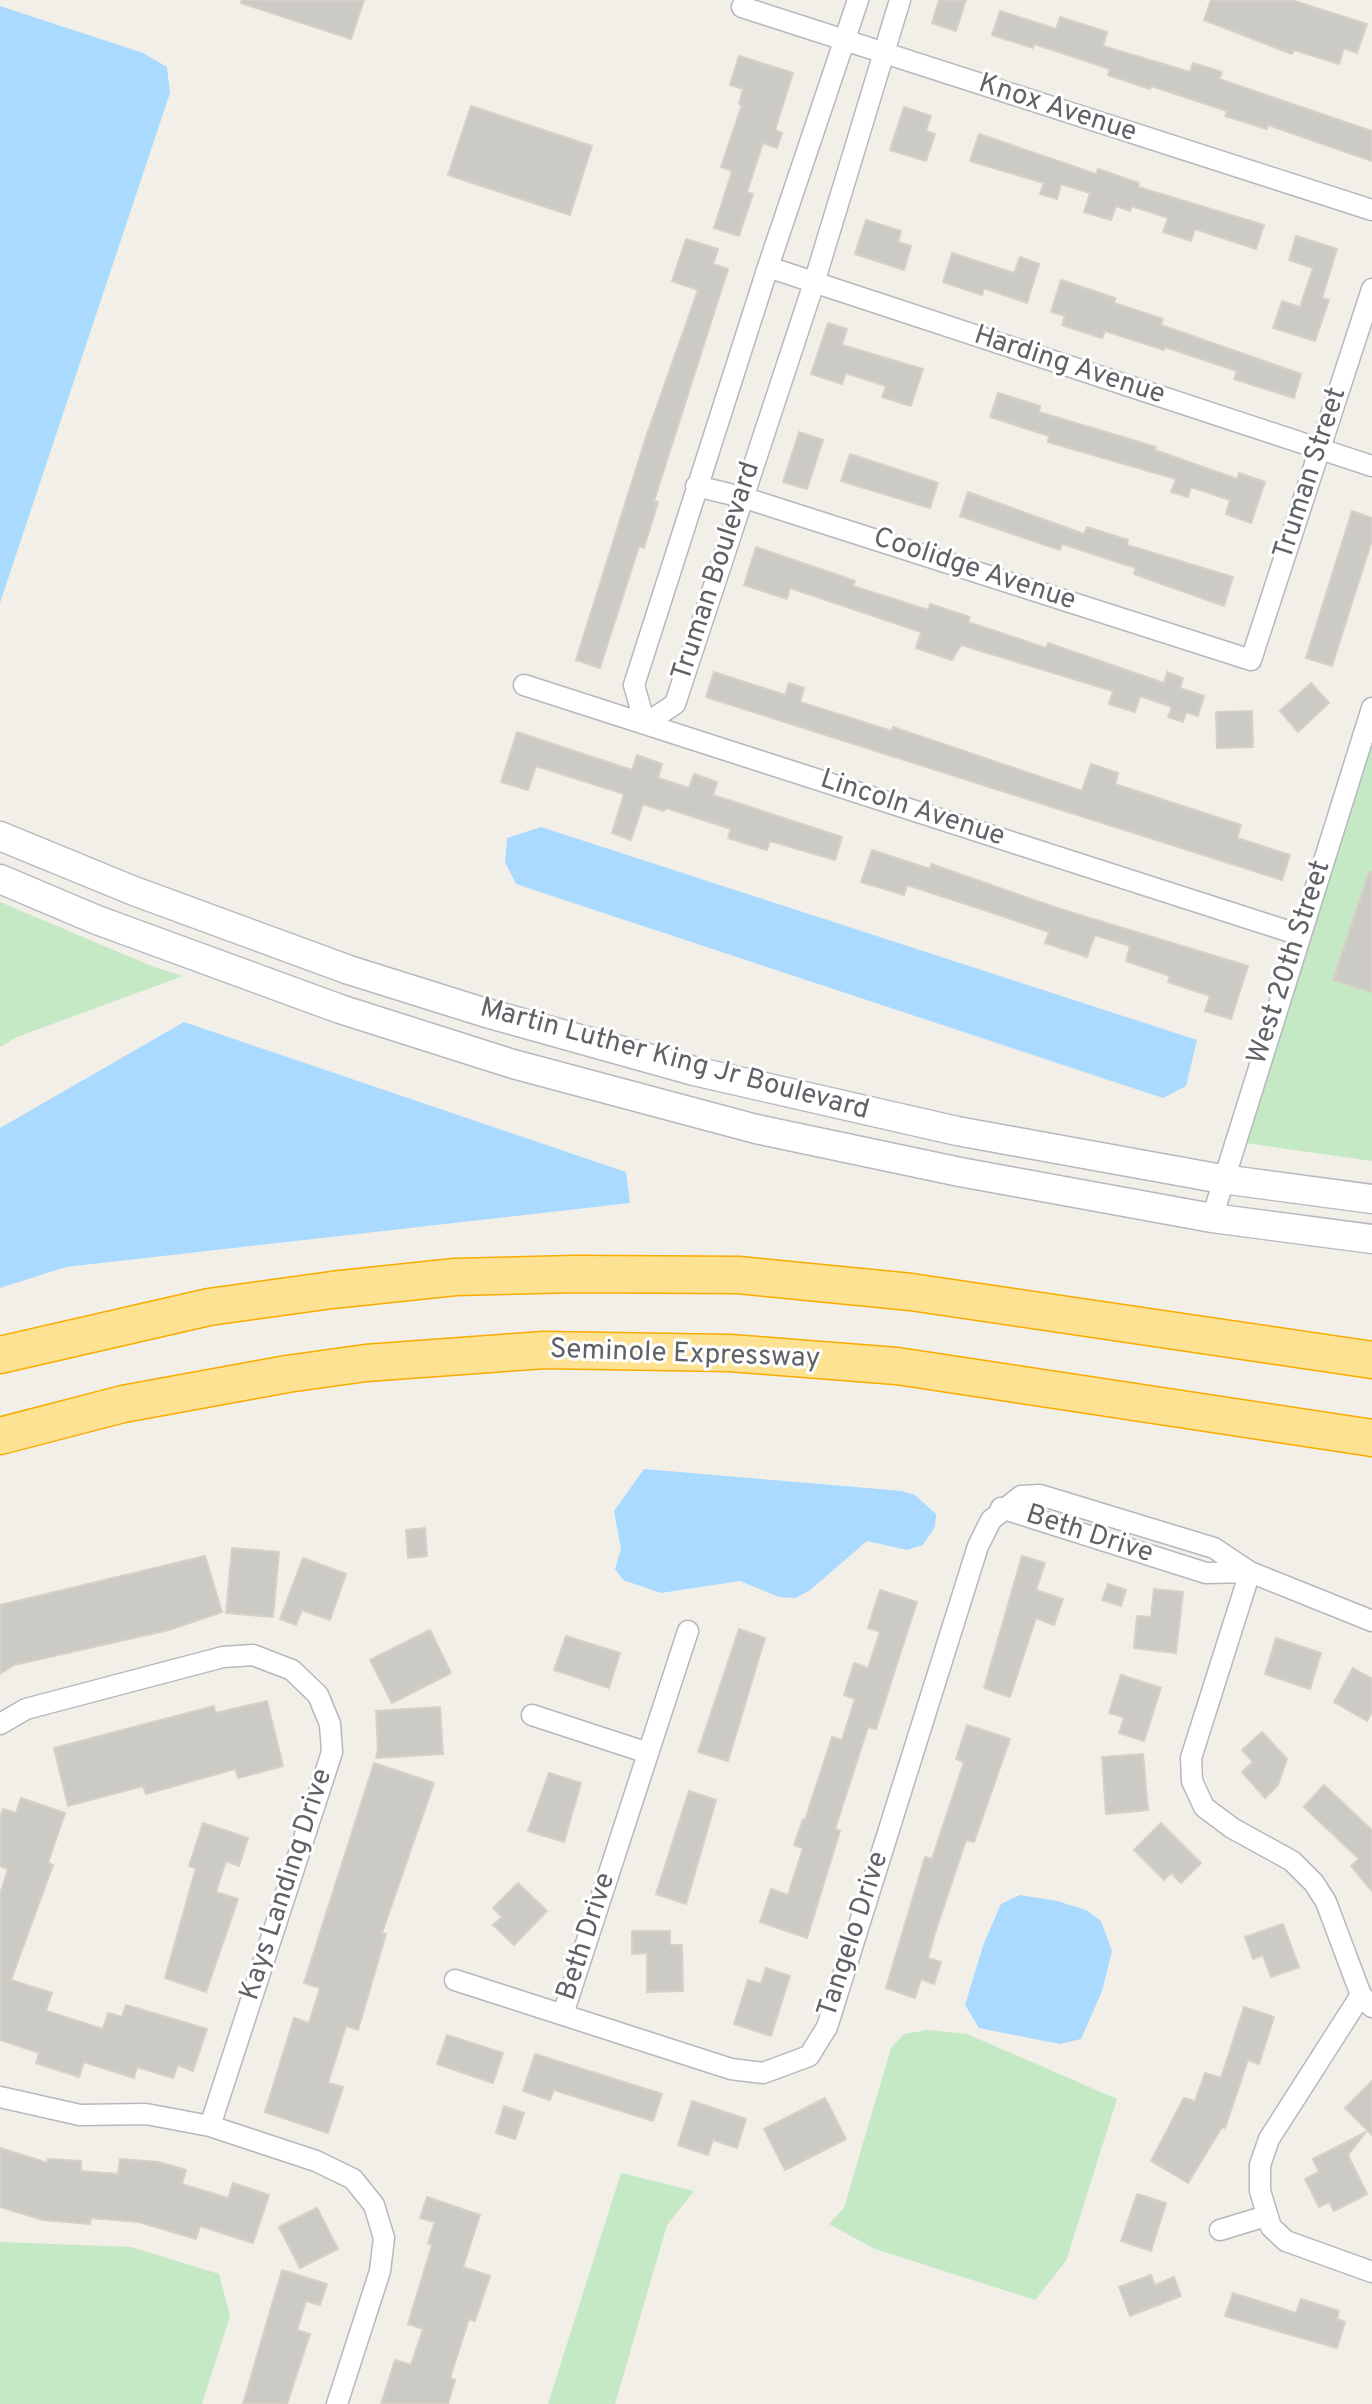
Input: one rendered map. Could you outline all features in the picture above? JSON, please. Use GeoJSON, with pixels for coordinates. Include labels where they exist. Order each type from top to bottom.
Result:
{"type":"FeatureCollection","features":[{"type":"Feature","properties":{"kind":"highway"},"geometry":{"type":"LineString","coordinates":[[0,1355],[209,1307],[455,1277],[576,1274],[738,1275],[911,1292],[1372,1360]]}},
{"type":"Feature","properties":{"kind":"highway","name":"Seminole Expressway"},"geometry":{"type":"LineString","coordinates":[[0,1436],[123,1404],[287,1374],[366,1363],[544,1350],[730,1353],[897,1366],[1372,1438]]}},
{"type":"Feature","properties":{"kind":"main road","name":"Martin Luther King Jr Boulevard"},"geometry":{"type":"LineString","coordinates":[[0,836],[134,891],[349,970],[483,1012],[694,1071],[860,1111],[1222,1179],[1372,1199]]}},
{"type":"Feature","properties":{"kind":"main road","name":"Martin Luther King Jr Boulevard"},"geometry":{"type":"LineString","coordinates":[[0,879],[226,969],[513,1064],[756,1129],[960,1172],[1212,1218],[1372,1239]]}},
{"type":"Feature","properties":{"kind":"street","name":"Truman Boulevard"},"geometry":{"type":"LineString","coordinates":[[858,0],[696,486],[634,685],[645,724],[675,704],[814,283],[900,0]]}},
{"type":"Feature","properties":{"kind":"street","name":"Knox Avenue"},"geometry":{"type":"LineString","coordinates":[[742,7],[1372,210]]}},
{"type":"Feature","properties":{"kind":"street","name":"Harding Avenue"},"geometry":{"type":"LineString","coordinates":[[768,267],[1372,466]]}},
{"type":"Feature","properties":{"kind":"street","name":"Truman Street"},"geometry":{"type":"LineString","coordinates":[[1251,660],[1372,289]]}},
{"type":"Feature","properties":{"kind":"street","name":"Coolidge Avenue"},"geometry":{"type":"LineString","coordinates":[[696,486],[742,497],[1251,660]]}},
{"type":"Feature","properties":{"kind":"street","name":"Lincoln Avenue"},"geometry":{"type":"LineString","coordinates":[[524,685],[1300,935]]}},
{"type":"Feature","properties":{"kind":"street","name":"West 20th Street"},"geometry":{"type":"LineString","coordinates":[[1212,1218],[1372,708]]}},
{"type":"Feature","properties":{"kind":"street","name":"Beth Drive"},"geometry":{"type":"LineString","coordinates":[[1001,1508],[1021,1496],[1040,1495],[1214,1548],[1250,1572],[1372,1621]]}},
{"type":"Feature","properties":{"kind":"street","name":"Tangelo Drive"},"geometry":{"type":"LineString","coordinates":[[455,1980],[731,2069],[763,2073],[809,2056],[827,2027],[978,1546],[1001,1508]]}},
{"type":"Feature","properties":{"kind":"street"},"geometry":{"type":"LineString","coordinates":[[1250,1572],[1191,1758],[1192,1781],[1204,1807],[1232,1828],[1292,1861],[1314,1883],[1326,1902],[1367,2001],[1269,2139],[1260,2165],[1260,2191],[1271,2227],[1294,2245],[1372,2272]]}},
{"type":"Feature","properties":{"kind":"street","name":"Beth Drive"},"geometry":{"type":"LineString","coordinates":[[563,2014],[688,1631]]}},
{"type":"Feature","properties":{"kind":"street","name":"Kays Landing Drive"},"geometry":{"type":"LineString","coordinates":[[0,1724],[26,1709],[223,1657],[253,1655],[292,1670],[318,1695],[330,1724],[332,1752],[210,2126]]}},
{"type":"Feature","properties":{"kind":"street"},"geometry":{"type":"LineString","coordinates":[[532,1715],[648,1753]]}},
{"type":"Feature","properties":{"kind":"street"},"geometry":{"type":"LineString","coordinates":[[0,2097],[80,2115],[146,2114],[210,2126],[316,2161],[353,2179],[374,2205],[384,2238],[380,2271],[337,2404]]}},
{"type":"Feature","properties":{"kind":"street"},"geometry":{"type":"LineString","coordinates":[[1220,2230],[1266,2216]]}},
{"type":"Feature","properties":{"kind":"green space"},"geometry":{"type":"Polygon","coordinates":[[[1372,745],[1372,1161],[1245,1143],[1372,745]]]}},
{"type":"Feature","properties":{"kind":"green space"},"geometry":{"type":"Polygon","coordinates":[[[0,902],[154,967],[183,976],[17,1037],[0,1047],[0,902]]]}},
{"type":"Feature","properties":{"kind":"green space"},"geometry":{"type":"Polygon","coordinates":[[[927,2030],[967,2034],[1117,2099],[1066,2261],[1035,2300],[875,2249],[829,2224],[844,2208],[891,2048],[904,2034],[927,2030]]]}},
{"type":"Feature","properties":{"kind":"green space"},"geometry":{"type":"Polygon","coordinates":[[[621,2173],[694,2191],[667,2225],[615,2404],[548,2404],[621,2173]]]}},
{"type":"Feature","properties":{"kind":"green space"},"geometry":{"type":"Polygon","coordinates":[[[0,2242],[131,2247],[219,2274],[230,2316],[202,2404],[0,2404],[0,2242]]]}},
{"type":"Feature","properties":{"kind":"water"},"geometry":{"type":"Polygon","coordinates":[[[0,6],[143,53],[167,67],[170,93],[0,603],[0,6]]]}},
{"type":"Feature","properties":{"kind":"water"},"geometry":{"type":"Polygon","coordinates":[[[541,827],[1197,1040],[1186,1086],[1163,1098],[516,884],[505,862],[507,838],[541,827]]]}},
{"type":"Feature","properties":{"kind":"water"},"geometry":{"type":"Polygon","coordinates":[[[184,1022],[626,1172],[630,1203],[66,1267],[0,1288],[0,1128],[184,1022]]]}},
{"type":"Feature","properties":{"kind":"water"},"geometry":{"type":"Polygon","coordinates":[[[644,1469],[902,1491],[915,1495],[936,1514],[935,1527],[923,1545],[907,1550],[867,1541],[809,1591],[795,1598],[779,1597],[740,1581],[661,1593],[623,1580],[615,1569],[621,1549],[614,1511],[644,1469]]]}},
{"type":"Feature","properties":{"kind":"water"},"geometry":{"type":"Polygon","coordinates":[[[1020,1895],[1086,1910],[1101,1921],[1112,1951],[1102,1991],[1081,2039],[1060,2044],[979,2028],[965,2005],[984,1943],[1001,1904],[1020,1895]]]}},
{"type":"Feature","properties":{"kind":"building"},"geometry":{"type":"Polygon","coordinates":[[[242,0],[364,0],[351,39],[241,3],[242,0]]]}},
{"type":"Feature","properties":{"kind":"building"},"geometry":{"type":"Polygon","coordinates":[[[939,0],[966,0],[956,31],[932,23],[939,0]]]}},
{"type":"Feature","properties":{"kind":"building"},"geometry":{"type":"Polygon","coordinates":[[[1211,0],[1291,0],[1367,24],[1357,53],[1344,48],[1339,64],[1294,50],[1292,54],[1204,20],[1211,0]]]}},
{"type":"Feature","properties":{"kind":"building"},"geometry":{"type":"Polygon","coordinates":[[[1000,11],[1056,29],[1060,17],[1107,32],[1103,46],[1190,72],[1193,63],[1222,72],[1219,79],[1372,131],[1372,161],[1268,125],[1267,129],[1225,116],[1227,111],[1151,86],[1150,89],[1108,75],[1110,69],[1034,44],[1033,48],[992,35],[1000,11]]]}},
{"type":"Feature","properties":{"kind":"building"},"geometry":{"type":"Polygon","coordinates":[[[739,56],[793,73],[775,130],[782,133],[777,148],[763,143],[747,192],[753,194],[739,236],[714,228],[732,171],[721,167],[742,105],[739,104],[743,89],[730,85],[739,56]]]}},
{"type":"Feature","properties":{"kind":"building"},"geometry":{"type":"Polygon","coordinates":[[[471,106],[592,146],[570,215],[448,175],[471,106]]]}},
{"type":"Feature","properties":{"kind":"building"},"geometry":{"type":"Polygon","coordinates":[[[904,107],[931,116],[926,131],[935,134],[926,161],[890,150],[904,107]]]}},
{"type":"Feature","properties":{"kind":"building"},"geometry":{"type":"Polygon","coordinates":[[[979,134],[1096,174],[1098,169],[1139,183],[1138,187],[1264,225],[1256,249],[1195,229],[1191,241],[1163,232],[1168,218],[1132,206],[1130,211],[1116,206],[1111,220],[1084,212],[1090,193],[1061,184],[1057,199],[1040,194],[1044,183],[970,161],[979,134]]]}},
{"type":"Feature","properties":{"kind":"building"},"geometry":{"type":"Polygon","coordinates":[[[866,220],[901,231],[898,242],[911,246],[904,270],[855,254],[866,220]]]}},
{"type":"Feature","properties":{"kind":"building"},"geometry":{"type":"Polygon","coordinates":[[[1296,236],[1337,249],[1322,298],[1329,300],[1315,341],[1273,328],[1282,301],[1300,307],[1313,268],[1289,260],[1296,236]]]}},
{"type":"Feature","properties":{"kind":"building"},"geometry":{"type":"Polygon","coordinates":[[[686,239],[718,249],[713,264],[728,269],[654,501],[658,502],[644,548],[639,546],[600,668],[576,660],[647,434],[698,290],[672,281],[686,239]]]}},
{"type":"Feature","properties":{"kind":"building"},"geometry":{"type":"Polygon","coordinates":[[[952,253],[1014,273],[1020,257],[1039,264],[1027,303],[984,288],[982,295],[943,282],[952,253]]]}},
{"type":"Feature","properties":{"kind":"building"},"geometry":{"type":"Polygon","coordinates":[[[1061,280],[1115,298],[1114,303],[1163,319],[1161,325],[1301,374],[1294,398],[1234,379],[1237,371],[1165,347],[1164,350],[1105,331],[1102,338],[1062,325],[1065,316],[1051,312],[1061,280]]]}},
{"type":"Feature","properties":{"kind":"building"},"geometry":{"type":"Polygon","coordinates":[[[828,323],[847,329],[842,345],[923,369],[911,406],[882,397],[886,386],[846,373],[842,384],[811,374],[828,323]]]}},
{"type":"Feature","properties":{"kind":"building"},"geometry":{"type":"Polygon","coordinates":[[[998,393],[1040,406],[1039,412],[1156,447],[1155,450],[1237,479],[1239,473],[1265,482],[1251,523],[1226,514],[1230,500],[1191,487],[1188,497],[1171,492],[1176,479],[1048,442],[1049,436],[990,417],[998,393]]]}},
{"type":"Feature","properties":{"kind":"building"},"geometry":{"type":"Polygon","coordinates":[[[799,432],[823,440],[807,489],[783,482],[799,432]]]}},
{"type":"Feature","properties":{"kind":"building"},"geometry":{"type":"Polygon","coordinates":[[[850,454],[938,483],[930,508],[841,481],[850,454]]]}},
{"type":"Feature","properties":{"kind":"building"},"geometry":{"type":"Polygon","coordinates":[[[968,492],[1084,534],[1087,527],[1128,540],[1127,545],[1233,577],[1224,606],[1134,574],[1136,568],[1062,544],[1060,550],[960,516],[968,492]]]}},
{"type":"Feature","properties":{"kind":"building"},"geometry":{"type":"Polygon","coordinates":[[[1352,511],[1372,518],[1372,540],[1332,666],[1306,658],[1352,511]]]}},
{"type":"Feature","properties":{"kind":"building"},"geometry":{"type":"Polygon","coordinates":[[[756,547],[855,581],[853,586],[928,610],[930,604],[970,617],[968,622],[1046,648],[1048,643],[1164,683],[1167,672],[1183,678],[1180,688],[1204,696],[1198,716],[1186,712],[1183,722],[1168,717],[1172,707],[1140,696],[1135,712],[1109,704],[1113,691],[961,645],[952,660],[916,648],[921,632],[790,588],[787,599],[744,585],[756,547]]]}},
{"type":"Feature","properties":{"kind":"building"},"geometry":{"type":"Polygon","coordinates":[[[714,672],[785,695],[789,683],[804,688],[800,702],[892,731],[893,727],[1082,791],[1091,764],[1118,773],[1115,784],[1241,825],[1237,838],[1290,855],[1282,880],[706,697],[714,672]]]}},
{"type":"Feature","properties":{"kind":"building"},"geometry":{"type":"Polygon","coordinates":[[[1311,683],[1329,703],[1298,732],[1280,711],[1311,683]]]}},
{"type":"Feature","properties":{"kind":"building"},"geometry":{"type":"Polygon","coordinates":[[[1252,711],[1253,747],[1217,748],[1216,712],[1252,711]]]}},
{"type":"Feature","properties":{"kind":"building"},"geometry":{"type":"Polygon","coordinates":[[[517,732],[632,770],[637,755],[662,764],[658,778],[689,788],[694,774],[717,782],[713,795],[842,837],[835,860],[770,841],[767,850],[728,838],[731,829],[666,808],[664,811],[643,804],[631,840],[612,833],[624,794],[536,766],[528,790],[501,782],[517,732]]]}},
{"type":"Feature","properties":{"kind":"building"},"geometry":{"type":"Polygon","coordinates":[[[872,850],[930,869],[931,864],[1057,908],[1248,966],[1231,1019],[1205,1011],[1210,996],[1168,982],[1170,976],[1126,961],[1130,946],[1095,935],[1087,957],[1045,943],[1049,932],[987,911],[907,885],[904,895],[861,882],[872,850]]]}},
{"type":"Feature","properties":{"kind":"building"},"geometry":{"type":"Polygon","coordinates":[[[1369,872],[1372,872],[1372,992],[1333,980],[1369,872]]]}},
{"type":"Feature","properties":{"kind":"building"},"geometry":{"type":"Polygon","coordinates":[[[425,1528],[427,1556],[408,1558],[406,1530],[425,1528]]]}},
{"type":"Feature","properties":{"kind":"building"},"geometry":{"type":"Polygon","coordinates":[[[232,1548],[279,1552],[273,1617],[226,1613],[232,1548]]]}},
{"type":"Feature","properties":{"kind":"building"},"geometry":{"type":"Polygon","coordinates":[[[205,1556],[222,1612],[169,1630],[14,1665],[0,1674],[0,1605],[205,1556]]]}},
{"type":"Feature","properties":{"kind":"building"},"geometry":{"type":"Polygon","coordinates":[[[1022,1556],[1045,1563],[1036,1590],[1063,1599],[1054,1625],[1036,1618],[1010,1697],[984,1688],[1022,1556]]]}},
{"type":"Feature","properties":{"kind":"building"},"geometry":{"type":"Polygon","coordinates":[[[303,1558],[346,1574],[330,1620],[302,1610],[296,1625],[280,1619],[303,1558]]]}},
{"type":"Feature","properties":{"kind":"building"},"geometry":{"type":"Polygon","coordinates":[[[1108,1584],[1126,1590],[1121,1606],[1102,1600],[1108,1584]]]}},
{"type":"Feature","properties":{"kind":"building"},"geometry":{"type":"Polygon","coordinates":[[[1154,1589],[1183,1592],[1176,1653],[1134,1648],[1137,1616],[1151,1617],[1154,1589]]]}},
{"type":"Feature","properties":{"kind":"building"},"geometry":{"type":"Polygon","coordinates":[[[880,1590],[917,1602],[876,1729],[868,1727],[835,1829],[840,1831],[807,1938],[760,1922],[771,1889],[788,1895],[803,1848],[794,1845],[832,1737],[842,1740],[855,1699],[844,1695],[854,1663],[868,1668],[880,1632],[868,1628],[880,1590]]]}},
{"type":"Feature","properties":{"kind":"building"},"geometry":{"type":"Polygon","coordinates":[[[739,1629],[765,1638],[728,1761],[698,1752],[739,1629]]]}},
{"type":"Feature","properties":{"kind":"building"},"geometry":{"type":"Polygon","coordinates":[[[430,1630],[451,1673],[392,1703],[370,1660],[430,1630]]]}},
{"type":"Feature","properties":{"kind":"building"},"geometry":{"type":"Polygon","coordinates":[[[566,1636],[620,1653],[609,1688],[554,1670],[566,1636]]]}},
{"type":"Feature","properties":{"kind":"building"},"geometry":{"type":"Polygon","coordinates":[[[1276,1638],[1321,1653],[1310,1689],[1265,1674],[1276,1638]]]}},
{"type":"Feature","properties":{"kind":"building"},"geometry":{"type":"Polygon","coordinates":[[[1353,1668],[1372,1679],[1372,1712],[1367,1721],[1334,1702],[1353,1668]]]}},
{"type":"Feature","properties":{"kind":"building"},"geometry":{"type":"Polygon","coordinates":[[[1121,1675],[1161,1688],[1144,1741],[1119,1733],[1124,1717],[1109,1713],[1121,1675]]]}},
{"type":"Feature","properties":{"kind":"building"},"geometry":{"type":"Polygon","coordinates":[[[267,1701],[283,1766],[238,1778],[235,1769],[146,1794],[143,1786],[68,1806],[54,1748],[214,1706],[215,1713],[267,1701]]]}},
{"type":"Feature","properties":{"kind":"building"},"geometry":{"type":"Polygon","coordinates":[[[440,1707],[443,1754],[376,1758],[376,1711],[440,1707]]]}},
{"type":"Feature","properties":{"kind":"building"},"geometry":{"type":"Polygon","coordinates":[[[967,1725],[1010,1739],[974,1842],[966,1840],[935,1933],[928,1958],[941,1962],[934,1984],[921,1979],[915,1998],[886,1988],[925,1857],[932,1859],[964,1762],[956,1759],[967,1725]]]}},
{"type":"Feature","properties":{"kind":"building"},"geometry":{"type":"Polygon","coordinates":[[[1262,1732],[1287,1759],[1278,1785],[1265,1798],[1242,1772],[1253,1762],[1242,1750],[1262,1732]]]}},
{"type":"Feature","properties":{"kind":"building"},"geometry":{"type":"Polygon","coordinates":[[[1143,1754],[1148,1810],[1106,1814],[1102,1757],[1143,1754]]]}},
{"type":"Feature","properties":{"kind":"building"},"geometry":{"type":"Polygon","coordinates":[[[374,1763],[434,1783],[382,1933],[386,1934],[358,2030],[346,2026],[328,2083],[343,2087],[328,2133],[265,2112],[294,2018],[309,2023],[320,1988],[304,1983],[374,1763]]]}},
{"type":"Feature","properties":{"kind":"building"},"geometry":{"type":"Polygon","coordinates":[[[549,1773],[581,1783],[564,1842],[528,1831],[549,1773]]]}},
{"type":"Feature","properties":{"kind":"building"},"geometry":{"type":"Polygon","coordinates":[[[1324,1785],[1372,1830],[1372,1891],[1351,1866],[1359,1859],[1304,1807],[1324,1785]]]}},
{"type":"Feature","properties":{"kind":"building"},"geometry":{"type":"Polygon","coordinates":[[[689,1791],[716,1800],[686,1904],[656,1894],[689,1791]]]}},
{"type":"Feature","properties":{"kind":"building"},"geometry":{"type":"Polygon","coordinates":[[[21,1798],[65,1813],[48,1863],[53,1865],[11,1980],[52,1993],[46,2011],[103,2029],[108,2013],[122,2017],[126,2005],[207,2029],[193,2071],[178,2065],[173,2078],[137,2067],[134,2078],[84,2062],[79,2077],[36,2063],[39,2053],[0,2040],[0,1894],[8,1869],[0,1866],[0,1817],[3,1809],[16,1813],[21,1798]]]}},
{"type":"Feature","properties":{"kind":"building"},"geometry":{"type":"Polygon","coordinates":[[[203,1823],[248,1838],[239,1866],[226,1861],[216,1892],[238,1899],[206,1992],[165,1978],[196,1868],[189,1866],[203,1823]]]}},
{"type":"Feature","properties":{"kind":"building"},"geometry":{"type":"Polygon","coordinates":[[[1161,1823],[1201,1863],[1181,1883],[1171,1873],[1164,1880],[1134,1850],[1161,1823]]]}},
{"type":"Feature","properties":{"kind":"building"},"geometry":{"type":"Polygon","coordinates":[[[518,1883],[547,1911],[514,1945],[493,1925],[502,1917],[493,1908],[518,1883]]]}},
{"type":"Feature","properties":{"kind":"building"},"geometry":{"type":"Polygon","coordinates":[[[1283,1924],[1299,1967],[1271,1977],[1263,1955],[1253,1959],[1245,1937],[1283,1924]]]}},
{"type":"Feature","properties":{"kind":"building"},"geometry":{"type":"Polygon","coordinates":[[[632,1931],[670,1931],[670,1945],[682,1945],[683,1991],[647,1992],[647,1953],[632,1954],[632,1931]]]}},
{"type":"Feature","properties":{"kind":"building"},"geometry":{"type":"Polygon","coordinates":[[[766,1968],[790,1976],[771,2036],[734,2024],[748,1980],[761,1984],[766,1968]]]}},
{"type":"Feature","properties":{"kind":"building"},"geometry":{"type":"Polygon","coordinates":[[[1244,2007],[1274,2017],[1259,2064],[1248,2060],[1225,2128],[1222,2127],[1188,2183],[1151,2161],[1184,2098],[1195,2101],[1205,2073],[1221,2078],[1244,2007]]]}},
{"type":"Feature","properties":{"kind":"building"},"geometry":{"type":"Polygon","coordinates":[[[447,2035],[503,2053],[493,2083],[437,2064],[447,2035]]]}},
{"type":"Feature","properties":{"kind":"building"},"geometry":{"type":"Polygon","coordinates":[[[535,2054],[662,2094],[653,2121],[554,2090],[550,2100],[523,2091],[535,2054]]]}},
{"type":"Feature","properties":{"kind":"building"},"geometry":{"type":"Polygon","coordinates":[[[1372,2081],[1372,2135],[1345,2108],[1372,2081]]]}},
{"type":"Feature","properties":{"kind":"building"},"geometry":{"type":"Polygon","coordinates":[[[825,2098],[846,2139],[785,2170],[764,2129],[825,2098]]]}},
{"type":"Feature","properties":{"kind":"building"},"geometry":{"type":"Polygon","coordinates":[[[692,2101],[746,2119],[737,2148],[713,2140],[708,2155],[678,2145],[692,2101]]]}},
{"type":"Feature","properties":{"kind":"building"},"geometry":{"type":"Polygon","coordinates":[[[504,2106],[524,2113],[515,2139],[496,2133],[504,2106]]]}},
{"type":"Feature","properties":{"kind":"building"},"geometry":{"type":"Polygon","coordinates":[[[1366,2132],[1348,2155],[1367,2194],[1334,2211],[1329,2202],[1319,2207],[1305,2179],[1319,2172],[1313,2159],[1366,2132]]]}},
{"type":"Feature","properties":{"kind":"building"},"geometry":{"type":"Polygon","coordinates":[[[0,2148],[48,2163],[48,2159],[81,2161],[81,2171],[118,2174],[120,2159],[159,2162],[186,2170],[182,2184],[228,2198],[233,2183],[269,2195],[253,2243],[200,2226],[196,2239],[139,2222],[91,2218],[90,2224],[43,2220],[0,2207],[0,2148]]]}},
{"type":"Feature","properties":{"kind":"building"},"geometry":{"type":"Polygon","coordinates":[[[1137,2194],[1166,2203],[1151,2251],[1121,2241],[1137,2194]]]}},
{"type":"Feature","properties":{"kind":"building"},"geometry":{"type":"Polygon","coordinates":[[[427,2197],[480,2215],[463,2267],[490,2276],[475,2321],[469,2319],[450,2378],[455,2380],[448,2404],[381,2404],[395,2360],[411,2365],[423,2329],[408,2324],[432,2245],[428,2243],[435,2222],[420,2218],[427,2197]]]}},
{"type":"Feature","properties":{"kind":"building"},"geometry":{"type":"Polygon","coordinates":[[[317,2208],[338,2249],[300,2268],[279,2227],[317,2208]]]}},
{"type":"Feature","properties":{"kind":"building"},"geometry":{"type":"Polygon","coordinates":[[[282,2270],[327,2284],[320,2305],[306,2301],[297,2330],[310,2334],[287,2404],[243,2404],[282,2270]]]}},
{"type":"Feature","properties":{"kind":"building"},"geometry":{"type":"Polygon","coordinates":[[[1151,2275],[1155,2285],[1174,2277],[1181,2296],[1130,2316],[1119,2287],[1151,2275]]]}},
{"type":"Feature","properties":{"kind":"building"},"geometry":{"type":"Polygon","coordinates":[[[1233,2293],[1296,2313],[1301,2299],[1339,2311],[1337,2319],[1345,2322],[1337,2348],[1225,2316],[1233,2293]]]}}]}
